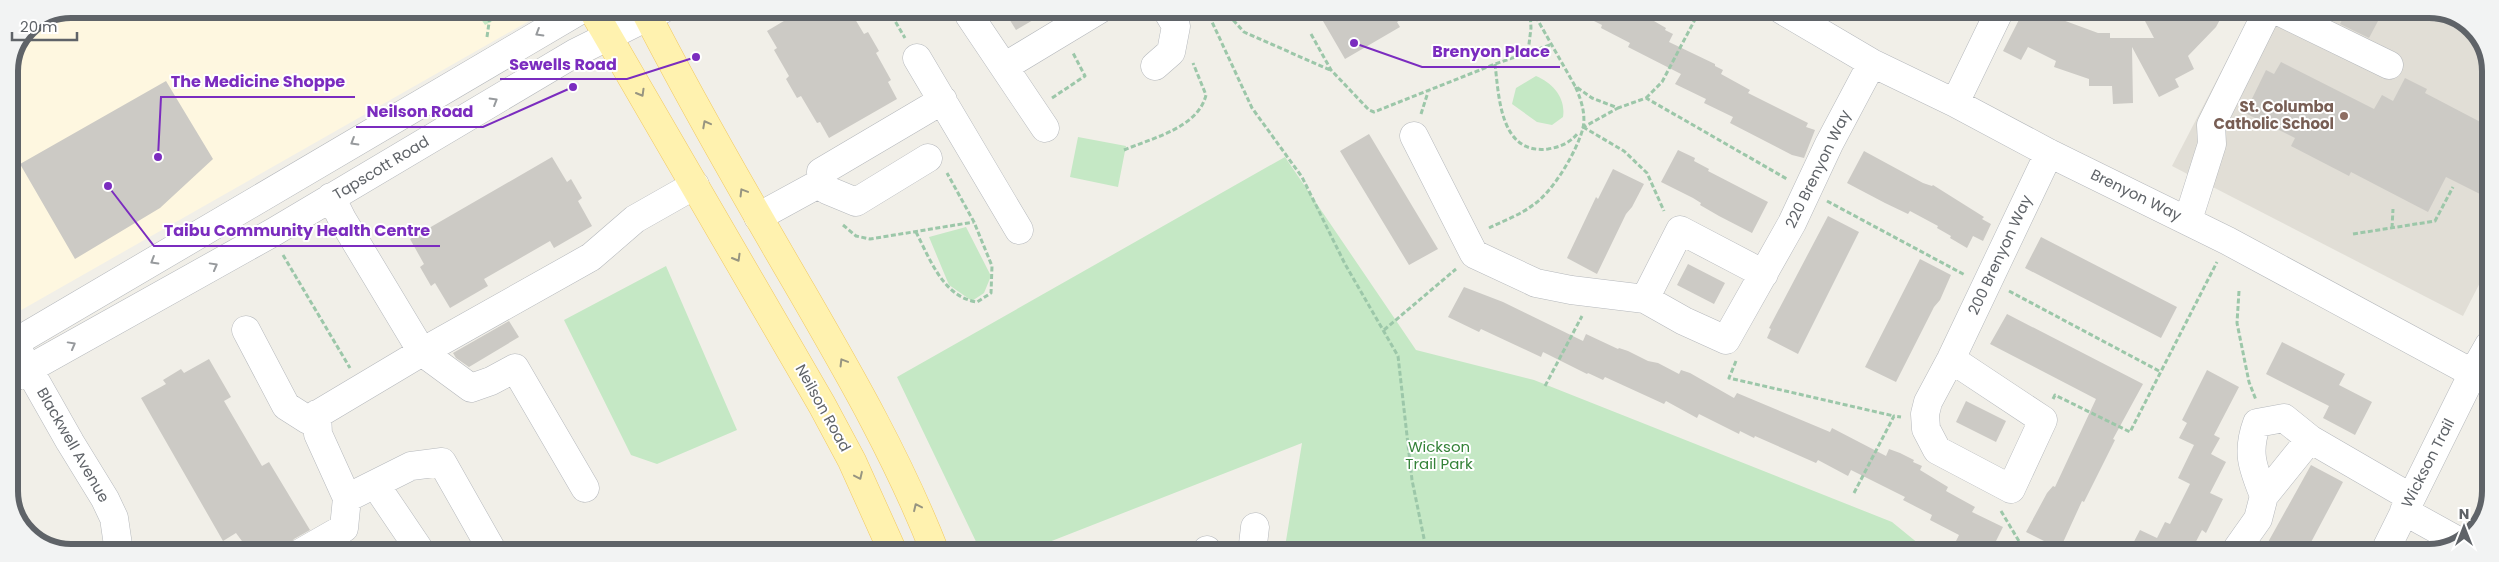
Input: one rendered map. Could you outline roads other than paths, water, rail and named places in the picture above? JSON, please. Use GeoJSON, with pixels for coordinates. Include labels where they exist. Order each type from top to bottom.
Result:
{"type":"FeatureCollection","features":[{"type":"Feature","properties":{"kind":"main road","name":"Neilson Road"},"geometry":{"type":"LineString","coordinates":[[597,18],[839,437],[890,544]]}},
{"type":"Feature","properties":{"kind":"main road"},"geometry":{"type":"LineString","coordinates":[[655,18],[729,167],[858,387],[917,506],[932,544]]}},
{"type":"Feature","properties":{"kind":"main road"},"geometry":{"type":"LineString","coordinates":[[695,185],[729,167]]}},
{"type":"Feature","properties":{"kind":"street"},"geometry":{"type":"LineString","coordinates":[[18,337],[567,18]]}},
{"type":"Feature","properties":{"kind":"street","name":"Tapscott Road"},"geometry":{"type":"LineString","coordinates":[[19,374],[263,238],[641,18]]}},
{"type":"Feature","properties":{"kind":"street"},"geometry":{"type":"LineString","coordinates":[[971,18],[1039,119]]}},
{"type":"Feature","properties":{"kind":"street"},"geometry":{"type":"LineString","coordinates":[[1004,67],[1085,18]]}},
{"type":"Feature","properties":{"kind":"street"},"geometry":{"type":"LineString","coordinates":[[1155,66],[1170,52],[1171,18]]}},
{"type":"Feature","properties":{"kind":"street","name":"Brenyon Way"},"geometry":{"type":"LineString","coordinates":[[1795,18],[1872,64],[1955,102],[2049,153],[2188,220],[2481,377]]}},
{"type":"Feature","properties":{"kind":"street"},"geometry":{"type":"LineString","coordinates":[[1955,102],[1996,18]]}},
{"type":"Feature","properties":{"kind":"street"},"geometry":{"type":"LineString","coordinates":[[2188,220],[2212,144],[2211,125],[2264,18]]}},
{"type":"Feature","properties":{"kind":"street"},"geometry":{"type":"LineString","coordinates":[[2292,18],[2389,65]]}},
{"type":"Feature","properties":{"kind":"street"},"geometry":{"type":"LineString","coordinates":[[912,50],[1019,230]]}},
{"type":"Feature","properties":{"kind":"street","name":"220 Brenyon Way"},"geometry":{"type":"LineString","coordinates":[[1645,299],[1684,321],[1726,340],[1764,274],[1872,64]]}},
{"type":"Feature","properties":{"kind":"street"},"geometry":{"type":"LineString","coordinates":[[824,186],[821,172],[943,100]]}},
{"type":"Feature","properties":{"kind":"street"},"geometry":{"type":"LineString","coordinates":[[1414,136],[1470,247],[1536,283],[1645,299],[1680,230],[1764,274]]}},
{"type":"Feature","properties":{"kind":"street","name":"200 Brenyon Way"},"geometry":{"type":"LineString","coordinates":[[1951,359],[2043,420],[2011,489],[1937,450],[1929,438],[1925,420],[1927,404],[1951,359],[1984,285],[2049,153]]}},
{"type":"Feature","properties":{"kind":"street"},"geometry":{"type":"LineString","coordinates":[[824,186],[856,202],[936,162]]}},
{"type":"Feature","properties":{"kind":"street"},"geometry":{"type":"LineString","coordinates":[[246,330],[286,406],[308,420],[422,352],[591,257],[635,219],[695,185]]}},
{"type":"Feature","properties":{"kind":"street"},"geometry":{"type":"LineString","coordinates":[[758,217],[824,186]]}},
{"type":"Feature","properties":{"kind":"street"},"geometry":{"type":"LineString","coordinates":[[331,197],[342,219],[422,352],[471,388],[515,368],[585,488]]}},
{"type":"Feature","properties":{"kind":"street","name":"Blackwell Avenue"},"geometry":{"type":"LineString","coordinates":[[19,374],[70,442],[105,498],[114,518],[118,544]]}},
{"type":"Feature","properties":{"kind":"street","name":"Wickson Trail"},"geometry":{"type":"LineString","coordinates":[[2388,544],[2407,504],[2481,377]]}},
{"type":"Feature","properties":{"kind":"street"},"geometry":{"type":"LineString","coordinates":[[316,544],[344,528],[347,498],[318,434],[317,414]]}},
{"type":"Feature","properties":{"kind":"street"},"geometry":{"type":"LineString","coordinates":[[2264,496],[2251,460],[2251,440],[2257,423],[2284,418],[2310,439],[2454,538]]}},
{"type":"Feature","properties":{"kind":"street"},"geometry":{"type":"LineString","coordinates":[[2240,544],[2258,519],[2264,496],[2310,439]]}},
{"type":"Feature","properties":{"kind":"street"},"geometry":{"type":"LineString","coordinates":[[347,498],[411,466],[442,462],[488,544]]}},
{"type":"Feature","properties":{"kind":"street"},"geometry":{"type":"LineString","coordinates":[[375,484],[416,544]]}},
{"type":"Feature","properties":{"kind":"place","name":"Brenyon Place"},"geometry":{"type":"Point","coordinates":[1354,43]}},
{"type":"Feature","properties":{"kind":"place","name":"Sewells Road"},"geometry":{"type":"Point","coordinates":[696,57]}},
{"type":"Feature","properties":{"kind":"place","name":"Neilson Road"},"geometry":{"type":"Point","coordinates":[573,87]}},
{"type":"Feature","properties":{"kind":"place","name":"St. Columba Catholic School"},"geometry":{"type":"Point","coordinates":[2344,116]}},
{"type":"Feature","properties":{"kind":"place","name":"The Medicine Shoppe"},"geometry":{"type":"Point","coordinates":[158,157]}},
{"type":"Feature","properties":{"kind":"place","name":"Taibu Community Health Centre"},"geometry":{"type":"Point","coordinates":[108,186]}},
{"type":"Feature","properties":{"kind":"park label","name":"Wickson Trail Park"},"geometry":{"type":"Point","coordinates":[1439,456]}}]}
